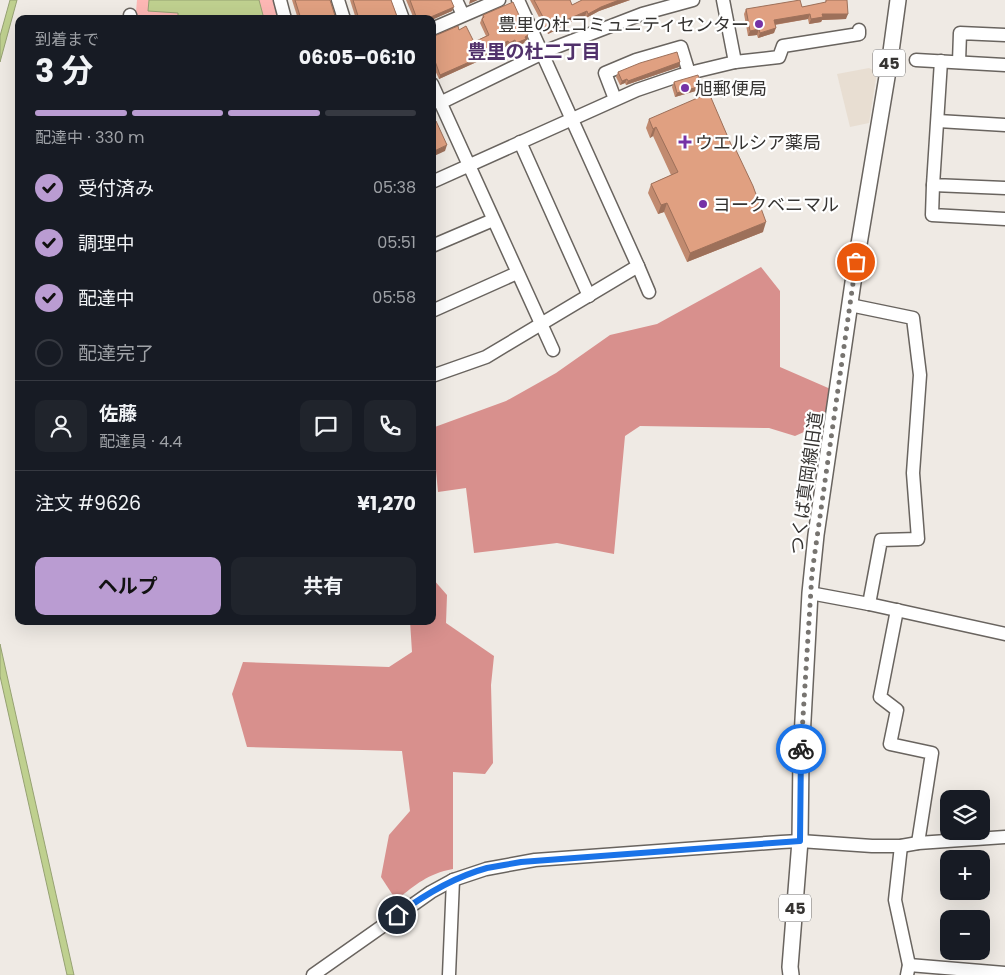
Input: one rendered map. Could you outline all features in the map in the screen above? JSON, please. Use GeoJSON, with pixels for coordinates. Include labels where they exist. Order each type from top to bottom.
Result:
{"type":"FeatureCollection","features":[{"type":"Feature","properties":{"kind":"main road","name":"つくば真岡線旧道"},"geometry":{"type":"LineString","coordinates":[[792,975],[790,967],[800,841],[800,756],[810,593],[816,535],[856,262],[898,0]]}},
{"type":"Feature","properties":{"kind":"street"},"geometry":{"type":"LineString","coordinates":[[280,0],[284,15]]}},
{"type":"Feature","properties":{"kind":"street"},"geometry":{"type":"LineString","coordinates":[[338,0],[343,15]]}},
{"type":"Feature","properties":{"kind":"street"},"geometry":{"type":"LineString","coordinates":[[396,0],[402,15]]}},
{"type":"Feature","properties":{"kind":"street"},"geometry":{"type":"LineString","coordinates":[[456,0],[462,15]]}},
{"type":"Feature","properties":{"kind":"street"},"geometry":{"type":"LineString","coordinates":[[436,27],[499,0]]}},
{"type":"Feature","properties":{"kind":"street"},"geometry":{"type":"LineString","coordinates":[[518,0],[649,292]]}},
{"type":"Feature","properties":{"kind":"street"},"geometry":{"type":"LineString","coordinates":[[440,103],[542,53],[642,14],[693,0]]}},
{"type":"Feature","properties":{"kind":"street"},"geometry":{"type":"LineString","coordinates":[[723,0],[735,62]]}},
{"type":"Feature","properties":{"kind":"street"},"geometry":{"type":"LineString","coordinates":[[436,180],[616,99],[689,73],[735,62],[779,57],[783,46],[859,34],[859,30]]}},
{"type":"Feature","properties":{"kind":"street"},"geometry":{"type":"LineString","coordinates":[[959,62],[960,33],[1005,35]]}},
{"type":"Feature","properties":{"kind":"street"},"geometry":{"type":"LineString","coordinates":[[616,99],[605,74],[636,60],[681,47],[689,73]]}},
{"type":"Feature","properties":{"kind":"street"},"geometry":{"type":"LineString","coordinates":[[916,60],[1005,65]]}},
{"type":"Feature","properties":{"kind":"street"},"geometry":{"type":"LineString","coordinates":[[941,61],[932,215],[1005,219]]}},
{"type":"Feature","properties":{"kind":"street"},"geometry":{"type":"LineString","coordinates":[[436,94],[553,350]]}},
{"type":"Feature","properties":{"kind":"street"},"geometry":{"type":"LineString","coordinates":[[938,121],[1005,125]]}},
{"type":"Feature","properties":{"kind":"street"},"geometry":{"type":"LineString","coordinates":[[520,142],[589,296]]}},
{"type":"Feature","properties":{"kind":"street"},"geometry":{"type":"LineString","coordinates":[[933,185],[1005,188]]}},
{"type":"Feature","properties":{"kind":"street"},"geometry":{"type":"LineString","coordinates":[[436,244],[493,220]]}},
{"type":"Feature","properties":{"kind":"street"},"geometry":{"type":"LineString","coordinates":[[436,375],[486,357],[638,266]]}},
{"type":"Feature","properties":{"kind":"street"},"geometry":{"type":"LineString","coordinates":[[436,309],[517,273]]}},
{"type":"Feature","properties":{"kind":"street"},"geometry":{"type":"LineString","coordinates":[[850,305],[913,318],[920,375],[913,473],[918,539],[881,540],[870,604]]}},
{"type":"Feature","properties":{"kind":"street"},"geometry":{"type":"LineString","coordinates":[[810,593],[870,604],[1005,634]]}},
{"type":"Feature","properties":{"kind":"street"},"geometry":{"type":"LineString","coordinates":[[897,610],[880,697],[897,710],[890,744],[932,753],[918,843]]}},
{"type":"Feature","properties":{"kind":"street"},"geometry":{"type":"LineString","coordinates":[[313,975],[338,959],[412,904],[454,880],[486,869],[535,860],[800,841],[901,846],[918,843],[1005,837]]}},
{"type":"Feature","properties":{"kind":"street"},"geometry":{"type":"LineString","coordinates":[[901,846],[895,900],[908,970],[1005,972]]}},
{"type":"Feature","properties":{"kind":"street"},"geometry":{"type":"LineString","coordinates":[[449,975],[454,880]]}},
{"type":"Feature","properties":{"kind":"shaded area"},"geometry":{"type":"Polygon","coordinates":[[[10,0],[17,0],[0,62],[0,36],[10,0]]]}},
{"type":"Feature","properties":{"kind":"shaded area"},"geometry":{"type":"Polygon","coordinates":[[[137,0],[275,0],[279,15],[137,15],[137,0]]]}},
{"type":"Feature","properties":{"kind":"shaded area"},"geometry":{"type":"Polygon","coordinates":[[[149,0],[259,0],[263,15],[178,15],[178,13],[148,11],[149,0]]]}},
{"type":"Feature","properties":{"kind":"shaded area"},"geometry":{"type":"Polygon","coordinates":[[[869,68],[877,72],[869,123],[850,127],[837,74],[869,68]]]}},
{"type":"Feature","properties":{"kind":"shaded area"},"geometry":{"type":"Polygon","coordinates":[[[761,267],[780,291],[780,367],[842,394],[842,415],[795,436],[769,428],[640,426],[625,436],[614,554],[557,543],[474,553],[466,488],[438,492],[436,427],[506,401],[556,373],[610,335],[657,324],[761,267]]]}},
{"type":"Feature","properties":{"kind":"shaded area"},"geometry":{"type":"Polygon","coordinates":[[[436,582],[447,595],[446,623],[494,656],[491,685],[493,763],[485,774],[453,772],[453,869],[436,874],[416,884],[396,900],[381,877],[389,835],[410,811],[402,751],[247,747],[232,694],[243,662],[389,667],[412,652],[410,625],[436,625],[436,582]]]}},
{"type":"Feature","properties":{"kind":"shaded area"},"geometry":{"type":"Polygon","coordinates":[[[0,644],[74,975],[67,975],[0,676],[0,644]]]}},
{"type":"Feature","properties":{"kind":"building"},"geometry":{"type":"Polygon","coordinates":[[[295,0],[330,0],[335,15],[300,15],[295,0]]]}},
{"type":"Feature","properties":{"kind":"building"},"geometry":{"type":"Polygon","coordinates":[[[353,0],[391,0],[397,15],[358,15],[353,0]]]}},
{"type":"Feature","properties":{"kind":"building"},"geometry":{"type":"Polygon","coordinates":[[[410,0],[451,0],[454,7],[435,15],[416,15],[410,0]]]}},
{"type":"Feature","properties":{"kind":"building"},"geometry":{"type":"Polygon","coordinates":[[[534,0],[570,0],[572,5],[582,0],[619,0],[588,14],[587,11],[561,22],[562,24],[549,30],[548,27],[545,28],[540,18],[543,17],[534,0]]]}},
{"type":"Feature","properties":{"kind":"building"},"geometry":{"type":"Polygon","coordinates":[[[800,0],[802,7],[826,2],[826,0],[847,0],[848,14],[822,14],[823,17],[811,19],[810,14],[774,20],[776,28],[760,33],[759,29],[750,31],[746,9],[800,0]]]}},
{"type":"Feature","properties":{"kind":"building"},"geometry":{"type":"Polygon","coordinates":[[[513,2],[528,35],[525,37],[526,39],[516,43],[515,40],[509,43],[508,41],[482,54],[483,56],[440,75],[436,64],[436,35],[458,26],[459,30],[466,26],[474,42],[489,35],[482,19],[483,15],[513,2]]]}},
{"type":"Feature","properties":{"kind":"building"},"geometry":{"type":"Polygon","coordinates":[[[677,52],[680,62],[628,81],[627,79],[622,81],[618,72],[640,63],[677,52]]]}},
{"type":"Feature","properties":{"kind":"building"},"geometry":{"type":"Polygon","coordinates":[[[698,75],[701,86],[677,93],[674,82],[698,75]]]}},
{"type":"Feature","properties":{"kind":"building"},"geometry":{"type":"Polygon","coordinates":[[[709,93],[733,149],[735,148],[753,186],[766,222],[690,253],[667,203],[661,205],[651,184],[678,172],[656,127],[653,129],[649,119],[709,93]]]}},
{"type":"Feature","properties":{"kind":"building"},"geometry":{"type":"Polygon","coordinates":[[[436,121],[447,145],[436,150],[436,121]]]}},
{"type":"Feature","properties":{"kind":"way so far"},"geometry":{"type":"LineString","coordinates":[[801,749],[810,593],[816,535],[856,262]]}},
{"type":"Feature","properties":{"kind":"place","name":"豊里の杜コミュニティセンター"},"geometry":{"type":"Point","coordinates":[759,24]}},
{"type":"Feature","properties":{"kind":"place","name":"旭郵便局"},"geometry":{"type":"Point","coordinates":[685,88]}},
{"type":"Feature","properties":{"kind":"place","name":"ウエルシア薬局"},"geometry":{"type":"Point","coordinates":[685,142]}},
{"type":"Feature","properties":{"kind":"place","name":"ヨークベニマル"},"geometry":{"type":"Point","coordinates":[703,204]}},
{"type":"Feature","properties":{"kind":"district","name":"豊里の杜二丁目"},"geometry":{"type":"Point","coordinates":[534,51]}},
{"type":"Feature","properties":{"kind":"route"},"geometry":{"type":"LineString","coordinates":[[397,915],[431,892],[454,880],[486,869],[521,862],[606,854],[800,841],[801,749]]}}]}
